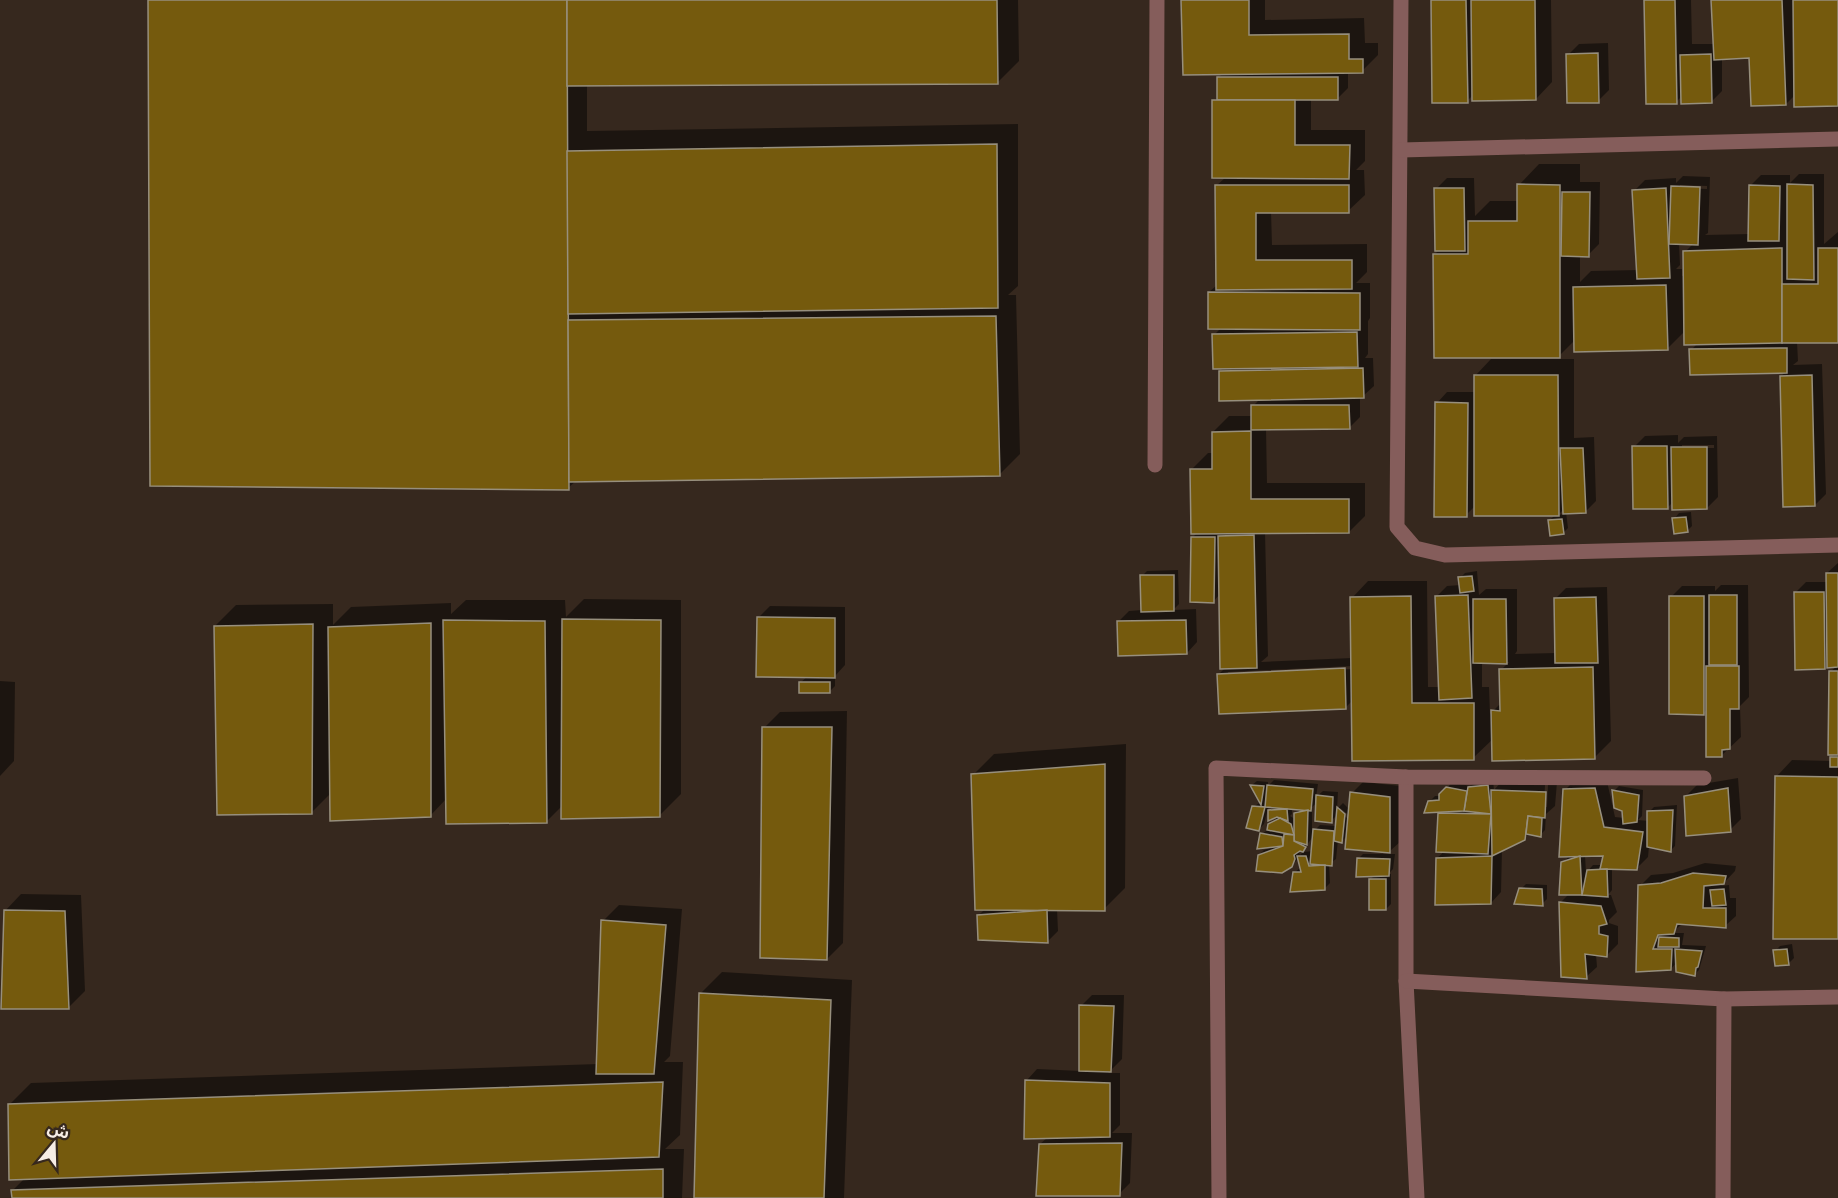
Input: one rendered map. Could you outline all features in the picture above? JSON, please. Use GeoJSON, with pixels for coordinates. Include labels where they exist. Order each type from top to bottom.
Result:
{"type":"FeatureCollection","features":[{"type":"Feature","properties":{"kind":"street"},"geometry":{"type":"LineString","coordinates":[[1155,465],[1157,0]]}},
{"type":"Feature","properties":{"kind":"street"},"geometry":{"type":"LineString","coordinates":[[1401,0],[1397,527],[1415,548],[1445,555],[1838,545]]}},
{"type":"Feature","properties":{"kind":"street"},"geometry":{"type":"LineString","coordinates":[[1401,150],[1838,139]]}},
{"type":"Feature","properties":{"kind":"street"},"geometry":{"type":"LineString","coordinates":[[1218,1198],[1216,768],[1406,777],[1704,778]]}},
{"type":"Feature","properties":{"kind":"street"},"geometry":{"type":"LineString","coordinates":[[1406,777],[1406,981],[1417,1198]]}},
{"type":"Feature","properties":{"kind":"street"},"geometry":{"type":"LineString","coordinates":[[1406,981],[1724,999],[1838,997]]}},
{"type":"Feature","properties":{"kind":"street"},"geometry":{"type":"LineString","coordinates":[[1723,1198],[1724,999]]}},
{"type":"Feature","properties":{"kind":"building"},"geometry":{"type":"Polygon","coordinates":[[[148,0],[567,0],[569,490],[150,486],[148,0]]]}},
{"type":"Feature","properties":{"kind":"building"},"geometry":{"type":"Polygon","coordinates":[[[567,0],[997,0],[998,84],[567,86],[567,0]]]}},
{"type":"Feature","properties":{"kind":"building"},"geometry":{"type":"Polygon","coordinates":[[[1181,0],[1249,0],[1249,35],[1349,34],[1349,59],[1363,59],[1363,73],[1183,75],[1181,0]]]}},
{"type":"Feature","properties":{"kind":"building"},"geometry":{"type":"Polygon","coordinates":[[[1431,0],[1466,0],[1468,103],[1432,103],[1431,0]]]}},
{"type":"Feature","properties":{"kind":"building"},"geometry":{"type":"Polygon","coordinates":[[[1471,0],[1535,0],[1536,100],[1472,101],[1471,0]]]}},
{"type":"Feature","properties":{"kind":"building"},"geometry":{"type":"Polygon","coordinates":[[[1644,0],[1675,0],[1677,104],[1646,104],[1644,0]]]}},
{"type":"Feature","properties":{"kind":"building"},"geometry":{"type":"Polygon","coordinates":[[[1711,0],[1782,0],[1786,105],[1751,106],[1749,58],[1714,60],[1711,0]]]}},
{"type":"Feature","properties":{"kind":"building"},"geometry":{"type":"Polygon","coordinates":[[[1793,0],[1838,0],[1838,106],[1794,107],[1793,0]]]}},
{"type":"Feature","properties":{"kind":"building"},"geometry":{"type":"Polygon","coordinates":[[[1598,53],[1599,103],[1567,103],[1566,54],[1598,53]]]}},
{"type":"Feature","properties":{"kind":"building"},"geometry":{"type":"Polygon","coordinates":[[[1711,54],[1712,103],[1681,104],[1680,55],[1711,54]]]}},
{"type":"Feature","properties":{"kind":"building"},"geometry":{"type":"Polygon","coordinates":[[[1217,77],[1338,77],[1338,100],[1217,100],[1217,77]]]}},
{"type":"Feature","properties":{"kind":"building"},"geometry":{"type":"Polygon","coordinates":[[[1212,100],[1295,100],[1295,145],[1350,145],[1349,179],[1212,178],[1212,100]]]}},
{"type":"Feature","properties":{"kind":"building"},"geometry":{"type":"Polygon","coordinates":[[[997,144],[998,308],[568,314],[567,151],[997,144]]]}},
{"type":"Feature","properties":{"kind":"building"},"geometry":{"type":"Polygon","coordinates":[[[1517,184],[1560,185],[1560,358],[1434,358],[1433,254],[1468,254],[1468,221],[1517,221],[1517,184]]]}},
{"type":"Feature","properties":{"kind":"building"},"geometry":{"type":"Polygon","coordinates":[[[1787,184],[1813,185],[1814,280],[1787,279],[1787,184]]]}},
{"type":"Feature","properties":{"kind":"building"},"geometry":{"type":"Polygon","coordinates":[[[1215,185],[1349,185],[1349,213],[1256,213],[1256,260],[1352,260],[1352,289],[1216,290],[1215,185]]]}},
{"type":"Feature","properties":{"kind":"building"},"geometry":{"type":"Polygon","coordinates":[[[1749,185],[1780,186],[1779,241],[1748,241],[1749,185]]]}},
{"type":"Feature","properties":{"kind":"building"},"geometry":{"type":"Polygon","coordinates":[[[1671,186],[1700,187],[1698,245],[1669,244],[1671,186]]]}},
{"type":"Feature","properties":{"kind":"building"},"geometry":{"type":"Polygon","coordinates":[[[1434,188],[1464,188],[1465,251],[1435,251],[1434,188]]]}},
{"type":"Feature","properties":{"kind":"building"},"geometry":{"type":"Polygon","coordinates":[[[1666,188],[1670,278],[1637,279],[1632,190],[1666,188]]]}},
{"type":"Feature","properties":{"kind":"building"},"geometry":{"type":"Polygon","coordinates":[[[1562,192],[1590,192],[1589,257],[1561,256],[1562,192]]]}},
{"type":"Feature","properties":{"kind":"building"},"geometry":{"type":"Polygon","coordinates":[[[1782,248],[1782,343],[1684,345],[1683,251],[1782,248]]]}},
{"type":"Feature","properties":{"kind":"building"},"geometry":{"type":"Polygon","coordinates":[[[1818,248],[1838,248],[1838,343],[1782,343],[1782,284],[1818,284],[1818,248]]]}},
{"type":"Feature","properties":{"kind":"building"},"geometry":{"type":"Polygon","coordinates":[[[1666,285],[1668,350],[1574,352],[1573,287],[1666,285]]]}},
{"type":"Feature","properties":{"kind":"building"},"geometry":{"type":"Polygon","coordinates":[[[1208,292],[1360,293],[1360,330],[1208,329],[1208,292]]]}},
{"type":"Feature","properties":{"kind":"building"},"geometry":{"type":"Polygon","coordinates":[[[996,316],[1000,476],[569,482],[568,320],[996,316]]]}},
{"type":"Feature","properties":{"kind":"building"},"geometry":{"type":"Polygon","coordinates":[[[1357,332],[1358,367],[1213,369],[1212,334],[1357,332]]]}},
{"type":"Feature","properties":{"kind":"building"},"geometry":{"type":"Polygon","coordinates":[[[1787,348],[1787,373],[1690,375],[1689,349],[1787,348]]]}},
{"type":"Feature","properties":{"kind":"building"},"geometry":{"type":"Polygon","coordinates":[[[1363,368],[1364,398],[1219,401],[1219,371],[1363,368]]]}},
{"type":"Feature","properties":{"kind":"building"},"geometry":{"type":"Polygon","coordinates":[[[1474,375],[1558,375],[1559,516],[1474,516],[1474,375]]]}},
{"type":"Feature","properties":{"kind":"building"},"geometry":{"type":"Polygon","coordinates":[[[1812,375],[1815,506],[1783,507],[1780,376],[1812,375]]]}},
{"type":"Feature","properties":{"kind":"building"},"geometry":{"type":"Polygon","coordinates":[[[1435,402],[1468,403],[1467,517],[1434,517],[1435,402]]]}},
{"type":"Feature","properties":{"kind":"building"},"geometry":{"type":"Polygon","coordinates":[[[1251,405],[1349,405],[1350,429],[1251,430],[1251,405]]]}},
{"type":"Feature","properties":{"kind":"building"},"geometry":{"type":"Polygon","coordinates":[[[1251,431],[1251,499],[1349,499],[1349,533],[1191,534],[1190,469],[1212,469],[1212,432],[1251,431]]]}},
{"type":"Feature","properties":{"kind":"building"},"geometry":{"type":"Polygon","coordinates":[[[1632,446],[1667,446],[1668,509],[1633,509],[1632,446]]]}},
{"type":"Feature","properties":{"kind":"building"},"geometry":{"type":"Polygon","coordinates":[[[1671,447],[1707,447],[1707,509],[1672,510],[1671,447]]]}},
{"type":"Feature","properties":{"kind":"building"},"geometry":{"type":"Polygon","coordinates":[[[1560,448],[1583,448],[1586,513],[1563,514],[1560,448]]]}},
{"type":"Feature","properties":{"kind":"building"},"geometry":{"type":"Polygon","coordinates":[[[1686,517],[1688,532],[1674,534],[1672,518],[1686,517]]]}},
{"type":"Feature","properties":{"kind":"building"},"geometry":{"type":"Polygon","coordinates":[[[1562,519],[1564,534],[1550,536],[1548,520],[1562,519]]]}},
{"type":"Feature","properties":{"kind":"building"},"geometry":{"type":"Polygon","coordinates":[[[1254,535],[1257,668],[1220,669],[1218,536],[1254,535]]]}},
{"type":"Feature","properties":{"kind":"building"},"geometry":{"type":"Polygon","coordinates":[[[1191,537],[1215,537],[1214,603],[1190,602],[1191,537]]]}},
{"type":"Feature","properties":{"kind":"building"},"geometry":{"type":"Polygon","coordinates":[[[1826,573],[1838,573],[1838,667],[1827,668],[1826,573]]]}},
{"type":"Feature","properties":{"kind":"building"},"geometry":{"type":"Polygon","coordinates":[[[1140,575],[1174,575],[1174,611],[1141,612],[1140,575]]]}},
{"type":"Feature","properties":{"kind":"building"},"geometry":{"type":"Polygon","coordinates":[[[1472,576],[1474,591],[1460,593],[1458,577],[1472,576]]]}},
{"type":"Feature","properties":{"kind":"building"},"geometry":{"type":"Polygon","coordinates":[[[1794,592],[1824,592],[1825,669],[1795,670],[1794,592]]]}},
{"type":"Feature","properties":{"kind":"building"},"geometry":{"type":"Polygon","coordinates":[[[1468,595],[1472,698],[1439,700],[1435,596],[1468,595]]]}},
{"type":"Feature","properties":{"kind":"building"},"geometry":{"type":"Polygon","coordinates":[[[1709,595],[1737,595],[1737,665],[1709,665],[1709,595]]]}},
{"type":"Feature","properties":{"kind":"building"},"geometry":{"type":"Polygon","coordinates":[[[1411,596],[1412,703],[1474,703],[1474,760],[1352,761],[1350,597],[1411,596]]]}},
{"type":"Feature","properties":{"kind":"building"},"geometry":{"type":"Polygon","coordinates":[[[1669,596],[1704,596],[1704,715],[1669,714],[1669,596]]]}},
{"type":"Feature","properties":{"kind":"building"},"geometry":{"type":"Polygon","coordinates":[[[1596,597],[1598,663],[1555,663],[1554,598],[1596,597]]]}},
{"type":"Feature","properties":{"kind":"building"},"geometry":{"type":"Polygon","coordinates":[[[1473,599],[1506,599],[1507,664],[1473,663],[1473,599]]]}},
{"type":"Feature","properties":{"kind":"building"},"geometry":{"type":"Polygon","coordinates":[[[757,617],[835,618],[835,678],[756,677],[757,617]]]}},
{"type":"Feature","properties":{"kind":"building"},"geometry":{"type":"Polygon","coordinates":[[[562,619],[661,620],[660,817],[561,819],[562,619]]]}},
{"type":"Feature","properties":{"kind":"building"},"geometry":{"type":"Polygon","coordinates":[[[443,620],[545,621],[547,823],[446,824],[443,620]]]}},
{"type":"Feature","properties":{"kind":"building"},"geometry":{"type":"Polygon","coordinates":[[[1186,620],[1187,654],[1118,656],[1117,621],[1186,620]]]}},
{"type":"Feature","properties":{"kind":"building"},"geometry":{"type":"Polygon","coordinates":[[[431,623],[431,817],[330,821],[328,627],[431,623]]]}},
{"type":"Feature","properties":{"kind":"building"},"geometry":{"type":"Polygon","coordinates":[[[313,624],[312,814],[217,815],[214,626],[313,624]]]}},
{"type":"Feature","properties":{"kind":"building"},"geometry":{"type":"Polygon","coordinates":[[[1706,666],[1739,666],[1739,709],[1730,709],[1730,749],[1722,750],[1722,757],[1706,757],[1706,666]]]}},
{"type":"Feature","properties":{"kind":"building"},"geometry":{"type":"Polygon","coordinates":[[[1593,667],[1595,759],[1492,761],[1491,710],[1500,711],[1499,669],[1593,667]]]}},
{"type":"Feature","properties":{"kind":"building"},"geometry":{"type":"Polygon","coordinates":[[[1345,668],[1346,709],[1219,714],[1217,674],[1345,668]]]}},
{"type":"Feature","properties":{"kind":"building"},"geometry":{"type":"Polygon","coordinates":[[[1829,671],[1838,671],[1838,755],[1828,755],[1829,671]]]}},
{"type":"Feature","properties":{"kind":"building"},"geometry":{"type":"Polygon","coordinates":[[[799,682],[830,682],[830,693],[799,693],[799,682]]]}},
{"type":"Feature","properties":{"kind":"building"},"geometry":{"type":"Polygon","coordinates":[[[762,727],[832,727],[827,960],[760,958],[762,727]]]}},
{"type":"Feature","properties":{"kind":"building"},"geometry":{"type":"Polygon","coordinates":[[[1830,757],[1838,757],[1838,767],[1830,767],[1830,757]]]}},
{"type":"Feature","properties":{"kind":"building"},"geometry":{"type":"Polygon","coordinates":[[[1105,764],[1105,911],[975,910],[971,774],[1105,764]]]}},
{"type":"Feature","properties":{"kind":"building"},"geometry":{"type":"Polygon","coordinates":[[[1775,776],[1838,777],[1838,939],[1773,939],[1775,776]]]}},
{"type":"Feature","properties":{"kind":"building"},"geometry":{"type":"Polygon","coordinates":[[[1250,785],[1264,786],[1261,805],[1250,785]]]}},
{"type":"Feature","properties":{"kind":"building"},"geometry":{"type":"Polygon","coordinates":[[[1267,785],[1313,789],[1311,811],[1265,807],[1267,785]]]}},
{"type":"Feature","properties":{"kind":"building"},"geometry":{"type":"Polygon","coordinates":[[[1488,785],[1491,814],[1464,811],[1468,787],[1488,785]]]}},
{"type":"Feature","properties":{"kind":"building"},"geometry":{"type":"Polygon","coordinates":[[[1446,787],[1467,791],[1464,811],[1424,813],[1428,801],[1439,800],[1439,794],[1446,787]]]}},
{"type":"Feature","properties":{"kind":"building"},"geometry":{"type":"Polygon","coordinates":[[[1595,788],[1604,827],[1643,832],[1637,870],[1600,869],[1603,856],[1559,857],[1563,789],[1595,788]]]}},
{"type":"Feature","properties":{"kind":"building"},"geometry":{"type":"Polygon","coordinates":[[[1728,788],[1731,832],[1686,836],[1684,796],[1728,788]]]}},
{"type":"Feature","properties":{"kind":"building"},"geometry":{"type":"Polygon","coordinates":[[[1491,790],[1546,792],[1545,818],[1528,816],[1525,840],[1492,856],[1491,790]]]}},
{"type":"Feature","properties":{"kind":"building"},"geometry":{"type":"Polygon","coordinates":[[[1612,790],[1639,795],[1637,822],[1623,824],[1622,811],[1614,808],[1612,790]]]}},
{"type":"Feature","properties":{"kind":"building"},"geometry":{"type":"Polygon","coordinates":[[[1350,792],[1390,797],[1390,853],[1345,849],[1350,792]]]}},
{"type":"Feature","properties":{"kind":"building"},"geometry":{"type":"Polygon","coordinates":[[[1316,795],[1333,797],[1332,823],[1315,821],[1316,795]]]}},
{"type":"Feature","properties":{"kind":"building"},"geometry":{"type":"Polygon","coordinates":[[[1252,806],[1265,807],[1259,831],[1246,828],[1252,806]]]}},
{"type":"Feature","properties":{"kind":"building"},"geometry":{"type":"Polygon","coordinates":[[[1337,807],[1345,814],[1342,843],[1334,841],[1337,807]]]}},
{"type":"Feature","properties":{"kind":"building"},"geometry":{"type":"Polygon","coordinates":[[[1287,809],[1288,821],[1277,817],[1268,821],[1268,810],[1287,809]]]}},
{"type":"Feature","properties":{"kind":"building"},"geometry":{"type":"Polygon","coordinates":[[[1308,810],[1307,845],[1294,841],[1294,813],[1308,810]]]}},
{"type":"Feature","properties":{"kind":"building"},"geometry":{"type":"Polygon","coordinates":[[[1673,810],[1671,852],[1647,847],[1647,811],[1673,810]]]}},
{"type":"Feature","properties":{"kind":"building"},"geometry":{"type":"Polygon","coordinates":[[[1438,813],[1491,814],[1488,854],[1436,852],[1438,813]]]}},
{"type":"Feature","properties":{"kind":"building"},"geometry":{"type":"Polygon","coordinates":[[[1528,816],[1542,818],[1541,837],[1526,834],[1528,816]]]}},
{"type":"Feature","properties":{"kind":"building"},"geometry":{"type":"Polygon","coordinates":[[[1280,818],[1291,824],[1294,835],[1267,830],[1268,824],[1280,818]]]}},
{"type":"Feature","properties":{"kind":"building"},"geometry":{"type":"Polygon","coordinates":[[[1313,829],[1334,831],[1332,866],[1310,864],[1313,829]]]}},
{"type":"Feature","properties":{"kind":"building"},"geometry":{"type":"Polygon","coordinates":[[[1260,833],[1282,837],[1283,846],[1257,849],[1260,833]]]}},
{"type":"Feature","properties":{"kind":"building"},"geometry":{"type":"Polygon","coordinates":[[[1284,834],[1294,835],[1294,841],[1306,847],[1303,852],[1300,851],[1294,855],[1292,867],[1282,873],[1256,871],[1258,855],[1283,846],[1284,834]]]}},
{"type":"Feature","properties":{"kind":"building"},"geometry":{"type":"Polygon","coordinates":[[[1297,856],[1306,856],[1309,866],[1325,865],[1325,890],[1290,892],[1293,872],[1301,872],[1297,856]]]}},
{"type":"Feature","properties":{"kind":"building"},"geometry":{"type":"Polygon","coordinates":[[[1492,856],[1491,904],[1435,905],[1436,858],[1492,856]]]}},
{"type":"Feature","properties":{"kind":"building"},"geometry":{"type":"Polygon","coordinates":[[[1580,856],[1582,895],[1559,895],[1561,862],[1580,856]]]}},
{"type":"Feature","properties":{"kind":"building"},"geometry":{"type":"Polygon","coordinates":[[[1357,858],[1390,859],[1389,876],[1356,877],[1357,858]]]}},
{"type":"Feature","properties":{"kind":"building"},"geometry":{"type":"Polygon","coordinates":[[[1607,869],[1608,897],[1582,895],[1587,870],[1607,869]]]}},
{"type":"Feature","properties":{"kind":"building"},"geometry":{"type":"Polygon","coordinates":[[[1693,873],[1726,876],[1724,884],[1704,886],[1703,908],[1726,908],[1726,928],[1677,924],[1674,934],[1658,935],[1653,949],[1672,949],[1671,970],[1636,972],[1638,885],[1661,883],[1693,873]]]}},
{"type":"Feature","properties":{"kind":"building"},"geometry":{"type":"Polygon","coordinates":[[[1369,879],[1386,879],[1386,910],[1369,910],[1369,879]]]}},
{"type":"Feature","properties":{"kind":"building"},"geometry":{"type":"Polygon","coordinates":[[[1519,888],[1542,889],[1543,906],[1514,904],[1519,888]]]}},
{"type":"Feature","properties":{"kind":"building"},"geometry":{"type":"Polygon","coordinates":[[[1724,889],[1726,905],[1712,906],[1710,890],[1724,889]]]}},
{"type":"Feature","properties":{"kind":"building"},"geometry":{"type":"Polygon","coordinates":[[[1559,902],[1601,906],[1607,924],[1599,926],[1599,934],[1608,936],[1607,957],[1585,954],[1587,979],[1561,977],[1559,902]]]}},
{"type":"Feature","properties":{"kind":"building"},"geometry":{"type":"Polygon","coordinates":[[[4,910],[65,911],[69,1009],[1,1009],[4,910]]]}},
{"type":"Feature","properties":{"kind":"building"},"geometry":{"type":"Polygon","coordinates":[[[1047,910],[1048,943],[978,940],[977,915],[1047,910]]]}},
{"type":"Feature","properties":{"kind":"building"},"geometry":{"type":"Polygon","coordinates":[[[601,920],[666,925],[654,1074],[596,1074],[601,920]]]}},
{"type":"Feature","properties":{"kind":"building"},"geometry":{"type":"Polygon","coordinates":[[[1659,937],[1679,938],[1679,947],[1658,947],[1659,937]]]}},
{"type":"Feature","properties":{"kind":"building"},"geometry":{"type":"Polygon","coordinates":[[[1675,949],[1702,951],[1695,976],[1676,972],[1675,949]]]}},
{"type":"Feature","properties":{"kind":"building"},"geometry":{"type":"Polygon","coordinates":[[[1787,949],[1789,965],[1775,966],[1773,950],[1787,949]]]}},
{"type":"Feature","properties":{"kind":"building"},"geometry":{"type":"Polygon","coordinates":[[[699,993],[831,1000],[824,1198],[694,1198],[699,993]]]}},
{"type":"Feature","properties":{"kind":"building"},"geometry":{"type":"Polygon","coordinates":[[[1079,1005],[1114,1006],[1111,1072],[1079,1071],[1079,1005]]]}},
{"type":"Feature","properties":{"kind":"building"},"geometry":{"type":"Polygon","coordinates":[[[1025,1080],[1110,1083],[1110,1137],[1024,1139],[1025,1080]]]}},
{"type":"Feature","properties":{"kind":"building"},"geometry":{"type":"Polygon","coordinates":[[[663,1082],[659,1157],[9,1180],[8,1104],[663,1082]]]}},
{"type":"Feature","properties":{"kind":"building"},"geometry":{"type":"Polygon","coordinates":[[[1122,1143],[1120,1196],[1036,1196],[1039,1144],[1122,1143]]]}},
{"type":"Feature","properties":{"kind":"building"},"geometry":{"type":"Polygon","coordinates":[[[663,1169],[663,1198],[12,1198],[11,1190],[663,1169]]]}}]}
